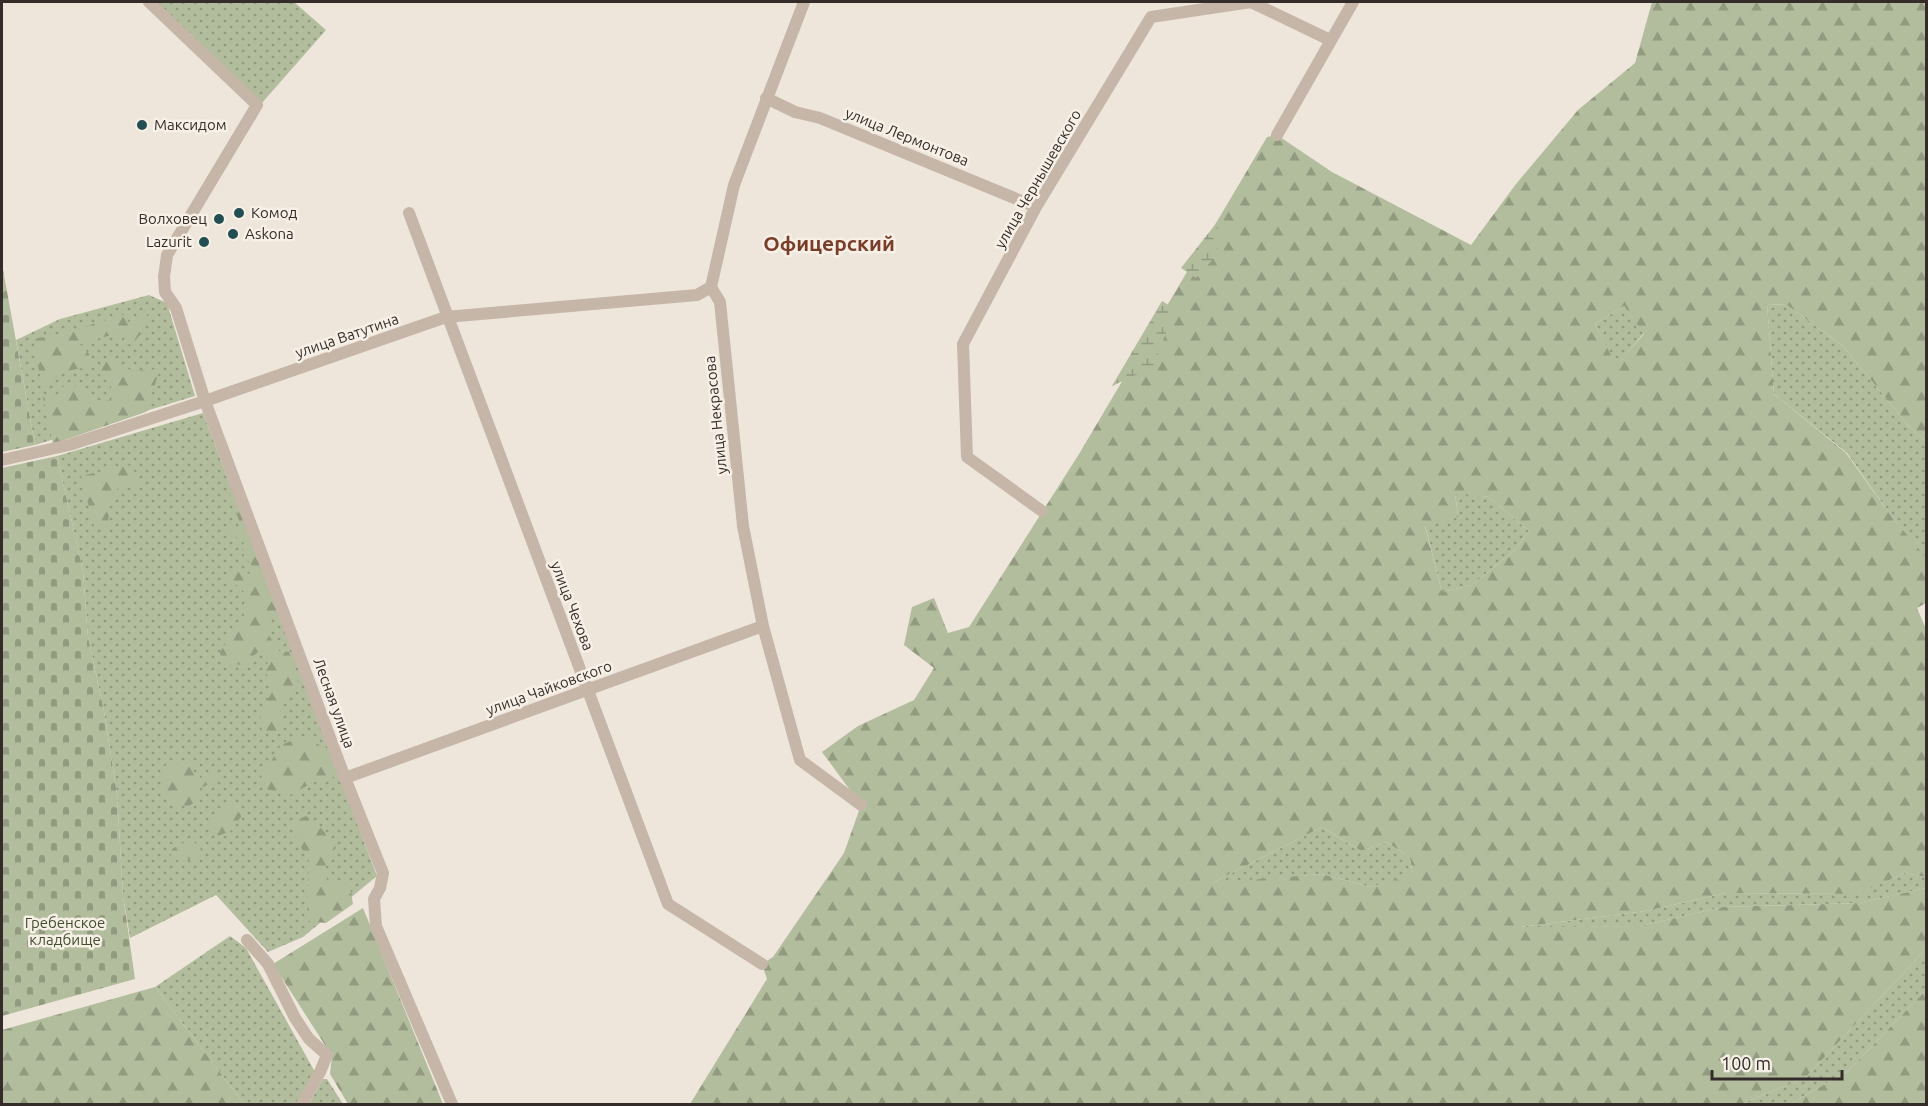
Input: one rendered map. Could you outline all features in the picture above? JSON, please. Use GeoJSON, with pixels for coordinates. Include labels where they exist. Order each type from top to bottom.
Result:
{"type":"FeatureCollection","features":[{"type":"Feature","properties":{"kind":"street","name":"Лесная улица"},"geometry":{"type":"LineString","coordinates":[[149,2],[257,105],[167,255],[164,277],[165,292],[177,308],[205,401],[345,778],[383,873],[380,888],[374,900],[376,926],[452,1104]]}},
{"type":"Feature","properties":{"kind":"street"},"geometry":{"type":"LineString","coordinates":[[711,287],[734,185],[804,2]]}},
{"type":"Feature","properties":{"kind":"street","name":"улица Чернышевского"},"geometry":{"type":"LineString","coordinates":[[1042,511],[967,457],[963,344],[1036,207],[1151,17],[1251,2],[1330,40]]}},
{"type":"Feature","properties":{"kind":"street"},"geometry":{"type":"LineString","coordinates":[[1277,135],[1353,2]]}},
{"type":"Feature","properties":{"kind":"street","name":"улица Лермонтова"},"geometry":{"type":"LineString","coordinates":[[766,98],[795,112],[820,118],[1036,207]]}},
{"type":"Feature","properties":{"kind":"street","name":"улица Чехова"},"geometry":{"type":"LineString","coordinates":[[409,213],[446,317],[668,904],[762,964]]}},
{"type":"Feature","properties":{"kind":"street","name":"улица Ватутина"},"geometry":{"type":"LineString","coordinates":[[2,460],[69,445],[205,401],[446,317],[697,295],[711,287]]}},
{"type":"Feature","properties":{"kind":"street","name":"улица Некрасова"},"geometry":{"type":"LineString","coordinates":[[711,287],[720,302],[744,526],[763,626],[800,760],[861,805]]}},
{"type":"Feature","properties":{"kind":"street","name":"улица Чайковского"},"geometry":{"type":"LineString","coordinates":[[345,778],[763,626]]}},
{"type":"Feature","properties":{"kind":"street"},"geometry":{"type":"LineString","coordinates":[[247,940],[268,964],[295,1018],[309,1039],[327,1055],[302,1104]]}},
{"type":"Feature","properties":{"kind":"green space"},"geometry":{"type":"Polygon","coordinates":[[[147,2],[294,2],[326,30],[261,104],[147,2]]]}},
{"type":"Feature","properties":{"kind":"green space"},"geometry":{"type":"Polygon","coordinates":[[[1652,2],[1926,2],[1926,442],[1908,425],[1843,346],[1787,305],[1767,304],[1774,394],[1846,453],[1926,560],[1926,603],[1917,608],[1926,629],[1926,877],[1904,873],[1859,894],[1726,893],[1646,911],[1520,927],[1640,926],[1723,907],[1859,903],[1926,888],[1926,949],[1805,1078],[1741,1104],[690,1104],[767,979],[762,964],[773,957],[844,853],[861,805],[822,752],[858,726],[914,700],[934,668],[904,645],[912,607],[934,598],[948,633],[969,627],[1079,454],[1267,137],[1277,135],[1332,172],[1471,245],[1516,184],[1578,110],[1635,63],[1652,2]],[[1624,306],[1595,324],[1616,365],[1644,334],[1624,306]],[[1455,493],[1458,517],[1425,526],[1442,592],[1472,585],[1515,550],[1529,531],[1489,497],[1455,493]],[[1322,827],[1212,883],[1322,874],[1370,887],[1413,875],[1410,858],[1387,842],[1361,851],[1322,827]]]}},
{"type":"Feature","properties":{"kind":"green space"},"geometry":{"type":"Polygon","coordinates":[[[1218,221],[1217,255],[1196,278],[1181,268],[1218,221]]]}},
{"type":"Feature","properties":{"kind":"green space"},"geometry":{"type":"Polygon","coordinates":[[[2,264],[35,445],[2,452],[2,264]]]}},
{"type":"Feature","properties":{"kind":"green space"},"geometry":{"type":"Polygon","coordinates":[[[149,295],[167,303],[195,396],[35,445],[16,340],[60,319],[149,295]]]}},
{"type":"Feature","properties":{"kind":"green space"},"geometry":{"type":"Polygon","coordinates":[[[1162,301],[1175,309],[1153,367],[1112,386],[1162,301]]]}},
{"type":"Feature","properties":{"kind":"green space"},"geometry":{"type":"Polygon","coordinates":[[[1767,304],[1787,305],[1843,346],[1908,425],[1926,442],[1926,560],[1892,517],[1847,453],[1774,394],[1767,304]]]}},
{"type":"Feature","properties":{"kind":"green space"},"geometry":{"type":"Polygon","coordinates":[[[1624,306],[1644,333],[1616,366],[1595,324],[1624,306]]]}},
{"type":"Feature","properties":{"kind":"green space"},"geometry":{"type":"Polygon","coordinates":[[[147,308],[144,330],[134,341],[128,345],[121,333],[79,343],[89,354],[89,367],[63,373],[53,380],[43,392],[33,339],[65,333],[125,314],[127,323],[147,308]]]}},
{"type":"Feature","properties":{"kind":"green space"},"geometry":{"type":"Polygon","coordinates":[[[108,356],[132,371],[160,369],[146,412],[53,444],[43,397],[60,396],[61,387],[80,386],[100,404],[113,398],[110,381],[97,373],[108,356]]]}},
{"type":"Feature","properties":{"kind":"green space"},"geometry":{"type":"Polygon","coordinates":[[[203,413],[377,876],[303,937],[268,952],[216,895],[130,938],[123,895],[117,794],[104,711],[88,637],[83,571],[57,456],[203,413]]]}},
{"type":"Feature","properties":{"kind":"green space","name":"Гребенское кладбище"},"geometry":{"type":"Polygon","coordinates":[[[57,456],[83,571],[88,637],[104,711],[117,794],[123,895],[135,979],[2,1016],[2,468],[57,456]]]}},
{"type":"Feature","properties":{"kind":"green space"},"geometry":{"type":"Polygon","coordinates":[[[129,465],[140,478],[134,489],[120,486],[109,504],[109,517],[105,529],[94,526],[81,476],[129,465]]]}},
{"type":"Feature","properties":{"kind":"green space"},"geometry":{"type":"Polygon","coordinates":[[[232,486],[281,614],[270,620],[268,634],[279,651],[289,652],[298,682],[275,719],[283,722],[281,734],[262,732],[260,710],[272,693],[266,671],[269,653],[259,651],[243,665],[222,663],[220,652],[237,626],[244,620],[245,593],[237,585],[226,583],[225,575],[234,569],[249,574],[252,566],[242,552],[244,543],[227,530],[241,526],[229,492],[232,486]]]}},
{"type":"Feature","properties":{"kind":"green space"},"geometry":{"type":"Polygon","coordinates":[[[1455,492],[1489,497],[1529,531],[1515,550],[1472,585],[1442,592],[1425,525],[1458,517],[1455,492]]]}},
{"type":"Feature","properties":{"kind":"green space"},"geometry":{"type":"Polygon","coordinates":[[[303,736],[334,753],[342,775],[314,782],[290,795],[266,789],[259,781],[281,745],[303,736]]]}},
{"type":"Feature","properties":{"kind":"green space"},"geometry":{"type":"Polygon","coordinates":[[[195,760],[198,765],[192,770],[200,778],[213,772],[217,780],[197,790],[197,801],[187,807],[161,798],[164,766],[195,760]]]}},
{"type":"Feature","properties":{"kind":"green space"},"geometry":{"type":"Polygon","coordinates":[[[232,802],[242,815],[232,830],[218,836],[209,827],[232,802]]]}},
{"type":"Feature","properties":{"kind":"green space"},"geometry":{"type":"Polygon","coordinates":[[[306,816],[330,836],[336,848],[325,858],[327,880],[350,885],[353,904],[326,923],[307,921],[309,860],[297,841],[293,822],[306,816]]]}},
{"type":"Feature","properties":{"kind":"green space"},"geometry":{"type":"Polygon","coordinates":[[[1322,827],[1361,851],[1387,842],[1410,858],[1413,876],[1370,887],[1322,874],[1210,884],[1322,827]]]}},
{"type":"Feature","properties":{"kind":"green space"},"geometry":{"type":"Polygon","coordinates":[[[191,839],[204,852],[201,859],[170,860],[172,849],[191,839]]]}},
{"type":"Feature","properties":{"kind":"green space"},"geometry":{"type":"Polygon","coordinates":[[[1904,873],[1926,877],[1926,888],[1859,903],[1723,907],[1640,926],[1513,928],[1646,911],[1726,893],[1858,894],[1904,873]]]}},
{"type":"Feature","properties":{"kind":"green space"},"geometry":{"type":"Polygon","coordinates":[[[363,908],[443,1104],[348,1104],[330,1074],[332,1056],[273,964],[363,908]]]}},
{"type":"Feature","properties":{"kind":"green space"},"geometry":{"type":"Polygon","coordinates":[[[230,936],[246,948],[315,1072],[298,1104],[244,1104],[155,987],[230,936]]]}},
{"type":"Feature","properties":{"kind":"green space"},"geometry":{"type":"Polygon","coordinates":[[[1926,949],[1926,990],[1848,1071],[1790,1104],[1741,1104],[1805,1078],[1926,949]]]}},
{"type":"Feature","properties":{"kind":"green space"},"geometry":{"type":"Polygon","coordinates":[[[155,987],[244,1104],[2,1104],[2,1030],[155,987]]]}},
{"type":"Feature","properties":{"kind":"green space"},"geometry":{"type":"Polygon","coordinates":[[[1926,990],[1926,1104],[1790,1104],[1848,1071],[1926,990]]]}},
{"type":"Feature","properties":{"kind":"green space"},"geometry":{"type":"Polygon","coordinates":[[[323,1079],[327,1079],[343,1104],[309,1104],[323,1079]]]}},
{"type":"Feature","properties":{"kind":"place","name":"Максидом"},"geometry":{"type":"Point","coordinates":[142,125]}},
{"type":"Feature","properties":{"kind":"place","name":"Комод"},"geometry":{"type":"Point","coordinates":[239,213]}},
{"type":"Feature","properties":{"kind":"place","name":"Волховец"},"geometry":{"type":"Point","coordinates":[219,219]}},
{"type":"Feature","properties":{"kind":"place","name":"Askona"},"geometry":{"type":"Point","coordinates":[233,234]}},
{"type":"Feature","properties":{"kind":"place","name":"Lazurit"},"geometry":{"type":"Point","coordinates":[204,242]}},
{"type":"Feature","properties":{"kind":"district","name":"Офицерский"},"geometry":{"type":"Point","coordinates":[829,244]}}]}
